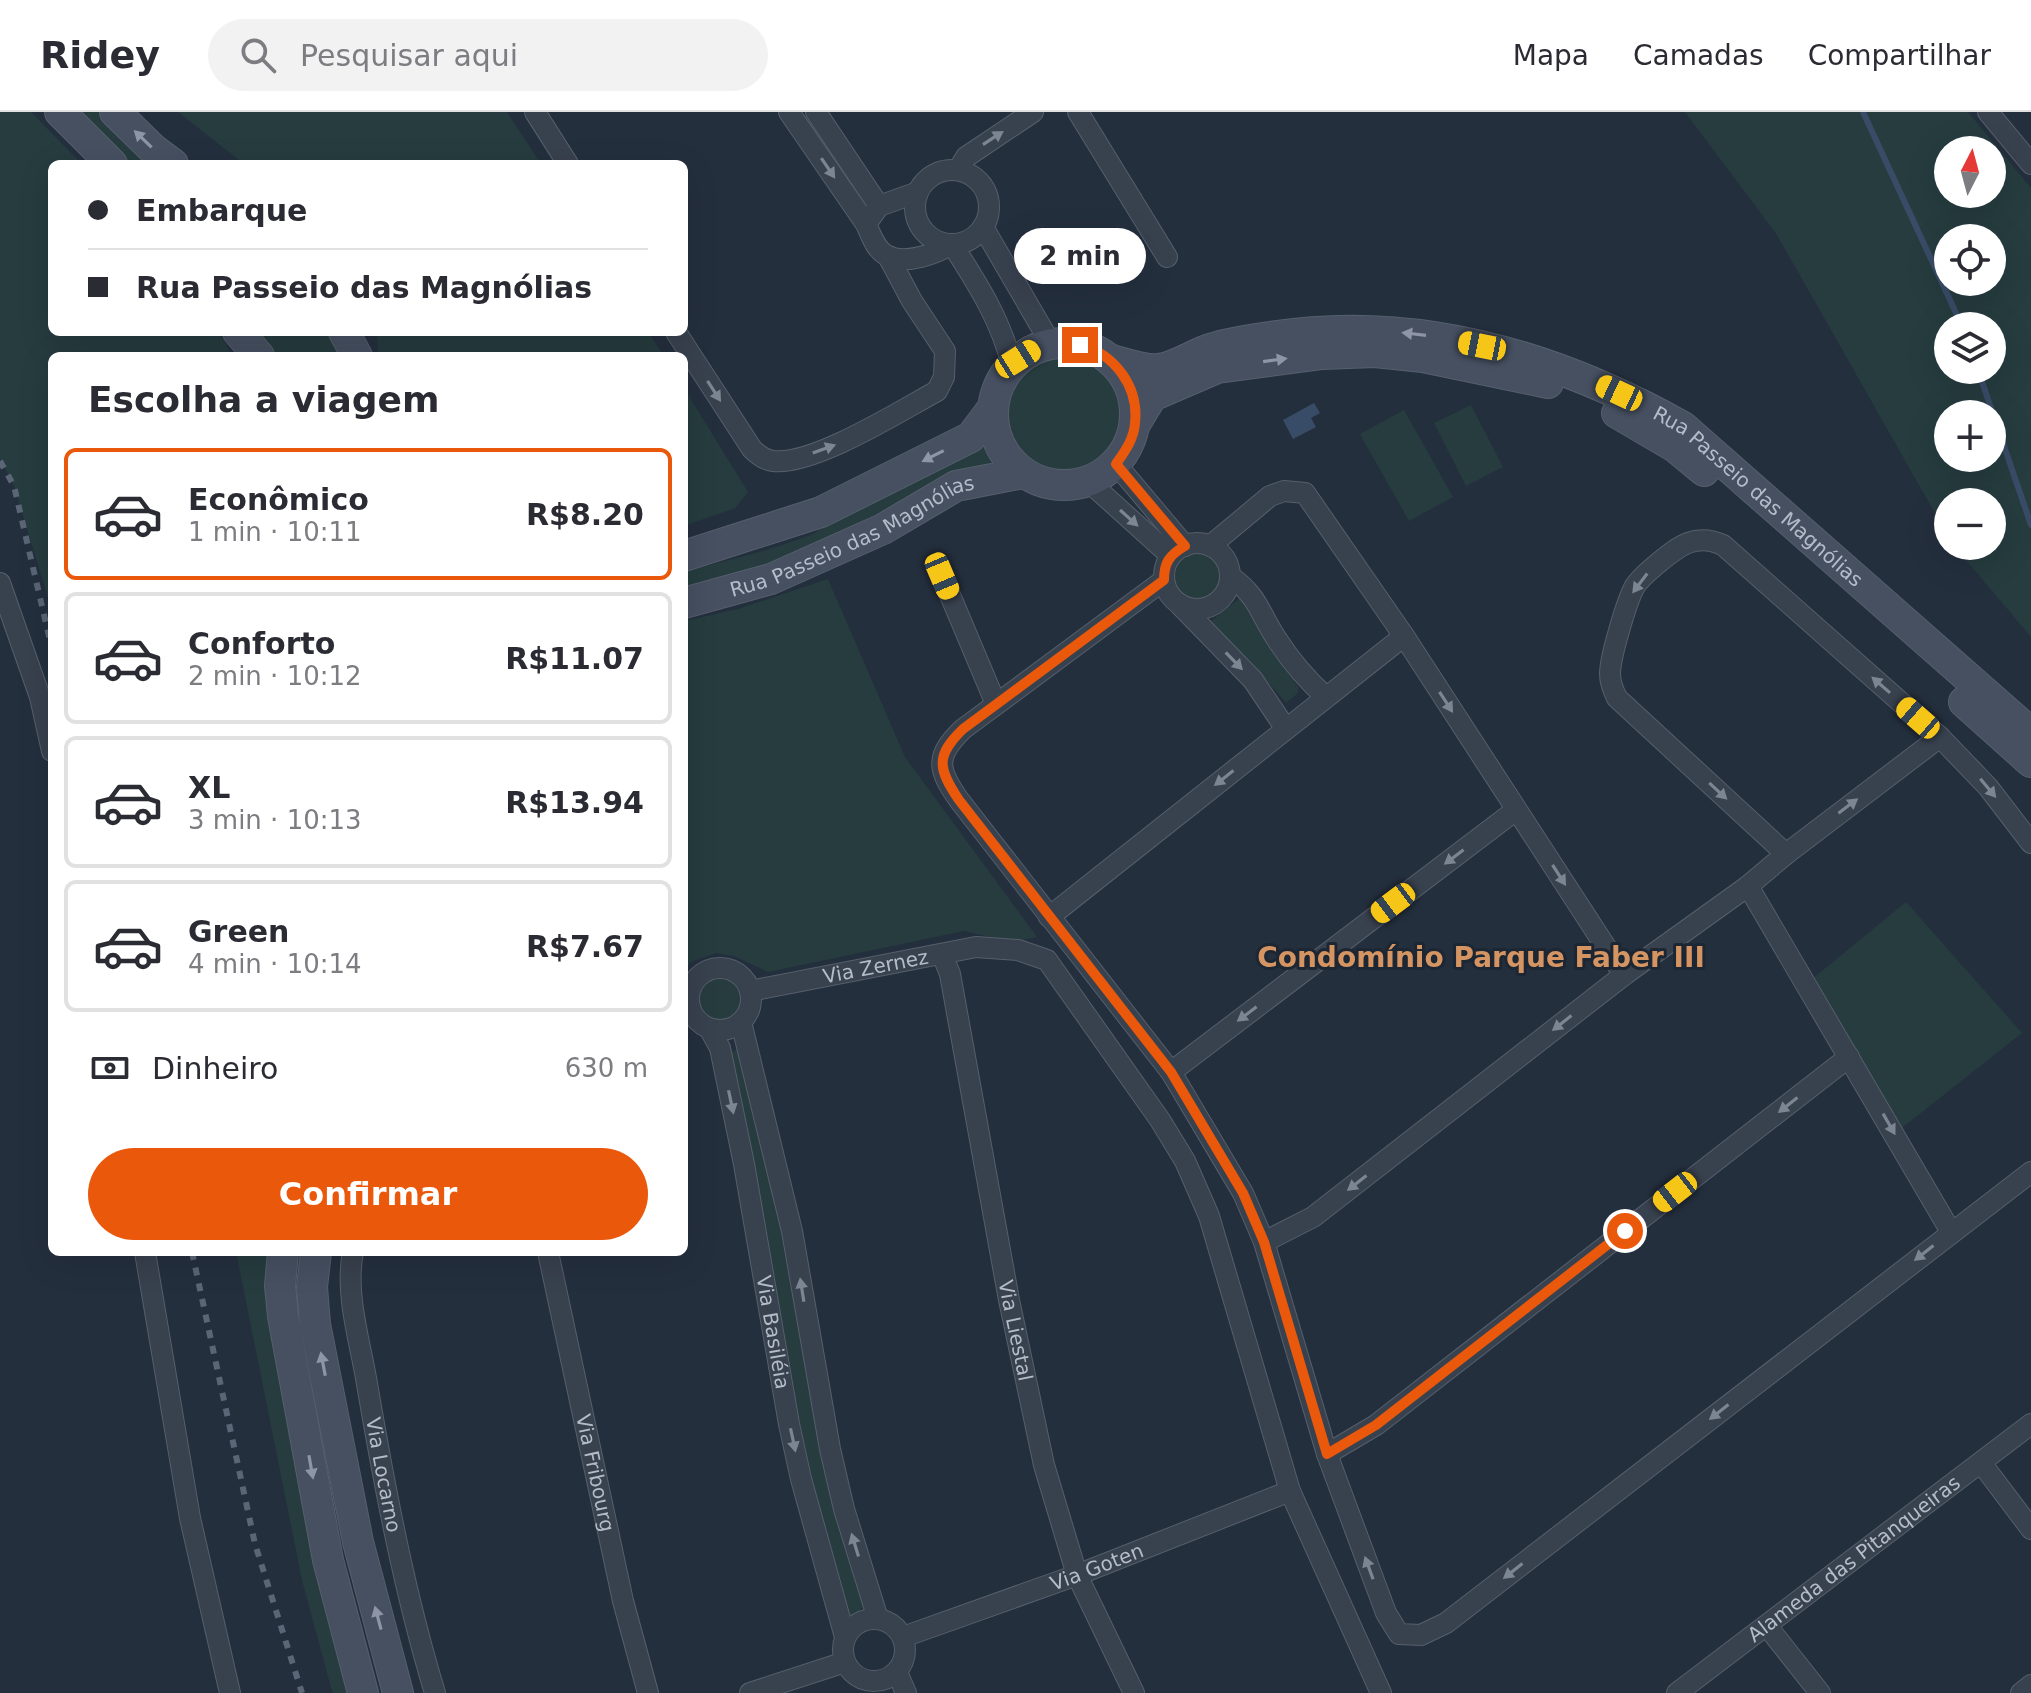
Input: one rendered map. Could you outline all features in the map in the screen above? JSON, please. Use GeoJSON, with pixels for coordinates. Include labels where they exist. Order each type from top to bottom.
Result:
{"type":"FeatureCollection","features":[{"type":"Feature","properties":{"kind":"street"},"geometry":{"type":"LineString","coordinates":[[60,112],[108,160]]}},
{"type":"Feature","properties":{"kind":"street"},"geometry":{"type":"LineString","coordinates":[[115,112],[168,160]]}},
{"type":"Feature","properties":{"kind":"street"},"geometry":{"type":"LineString","coordinates":[[535,112],[565,160]]}},
{"type":"Feature","properties":{"kind":"street"},"geometry":{"type":"LineString","coordinates":[[679,336],[752,449],[773,461],[791,461],[847,441],[937,391],[944,377],[945,351],[912,301],[888,256],[872,238],[866,224],[789,112]]}},
{"type":"Feature","properties":{"kind":"street"},"geometry":{"type":"LineString","coordinates":[[816,112],[879,206]]}},
{"type":"Feature","properties":{"kind":"street"},"geometry":{"type":"LineString","coordinates":[[958,170],[966,157],[1033,112]]}},
{"type":"Feature","properties":{"kind":"street"},"geometry":{"type":"LineString","coordinates":[[1078,112],[1167,257]]}},
{"type":"Feature","properties":{"kind":"street"},"geometry":{"type":"LineString","coordinates":[[1988,112],[2024,142],[2031,164]]}},
{"type":"Feature","properties":{"kind":"street"},"geometry":{"type":"LineString","coordinates":[[866,224],[879,206],[918,192],[934,174],[946,170],[958,170],[979,182],[986,192],[989,204],[983,227],[964,242],[930,254],[897,258],[888,256]]}},
{"type":"Feature","properties":{"kind":"street"},"geometry":{"type":"LineString","coordinates":[[918,192],[916,216],[921,227],[940,242],[952,244],[986,301],[1006,342],[1012,366],[1033,350],[1051,344],[983,227]]}},
{"type":"Feature","properties":{"kind":"street"},"geometry":{"type":"LineString","coordinates":[[986,301],[996,289],[1017,283]]}},
{"type":"Feature","properties":{"kind":"street","name":"Rua Passeio das Magnólias"},"geometry":{"type":"LineString","coordinates":[[1051,344],[1072,343],[1093,349],[1111,360],[1158,369],[1212,348],[1273,337],[1374,331],[1415,333],[1506,351],[1597,383],[1683,427],[2031,733]]}},
{"type":"Feature","properties":{"kind":"street"},"geometry":{"type":"LineString","coordinates":[[242,336],[256,352]]}},
{"type":"Feature","properties":{"kind":"street","name":"Rua Passeio das Magnólias"},"geometry":{"type":"LineString","coordinates":[[688,602],[771,579],[883,529],[956,486],[1023,473],[1054,485],[1072,486],[1089,482],[1116,464],[1129,445],[1135,424],[1152,396],[1217,368],[1322,354],[1375,352],[1423,357],[1547,383],[1625,417],[1675,447],[1732,494],[2031,762]]}},
{"type":"Feature","properties":{"kind":"street"},"geometry":{"type":"LineString","coordinates":[[1111,360],[1126,378],[1135,400],[1135,424]]}},
{"type":"Feature","properties":{"kind":"street","name":"Rua Passeio das Magnólias"},"geometry":{"type":"LineString","coordinates":[[688,555],[821,512],[971,437],[992,409],[1001,379],[1012,366]]}},
{"type":"Feature","properties":{"kind":"street"},"geometry":{"type":"LineString","coordinates":[[992,409],[993,428],[999,445],[1023,473]]}},
{"type":"Feature","properties":{"kind":"street"},"geometry":{"type":"LineString","coordinates":[[1116,464],[1177,551]]}},
{"type":"Feature","properties":{"kind":"street"},"geometry":{"type":"LineString","coordinates":[[1089,482],[1177,551]]}},
{"type":"Feature","properties":{"kind":"street"},"geometry":{"type":"LineString","coordinates":[[1210,546],[1270,496],[1284,491],[1305,493],[1404,636],[1624,975]]}},
{"type":"Feature","properties":{"kind":"street"},"geometry":{"type":"LineString","coordinates":[[1786,854],[1613,691],[1610,676],[1612,660],[1634,587],[1643,575],[1687,542],[1702,539],[1723,545],[1940,737],[1988,787],[2031,843]]}},
{"type":"Feature","properties":{"kind":"street"},"geometry":{"type":"LineString","coordinates":[[1180,605],[1189,609],[1209,608],[1225,596],[1231,577],[1225,558],[1210,546],[1193,542],[1177,551],[1164,567],[1164,580],[1172,598],[1253,680],[1286,729]]}},
{"type":"Feature","properties":{"kind":"street"},"geometry":{"type":"LineString","coordinates":[[942,576],[996,704]]}},
{"type":"Feature","properties":{"kind":"street"},"geometry":{"type":"LineString","coordinates":[[1231,577],[1250,590],[1276,638],[1308,680],[1326,697]]}},
{"type":"Feature","properties":{"kind":"street"},"geometry":{"type":"LineString","coordinates":[[1164,580],[953,738],[944,749],[941,770],[959,800],[1171,1072],[1243,1193],[1264,1242],[1327,1454],[1389,1620],[1404,1636],[1430,1632],[1446,1623],[2031,1172]]}},
{"type":"Feature","properties":{"kind":"street"},"geometry":{"type":"LineString","coordinates":[[0,583],[40,697],[48,733]]}},
{"type":"Feature","properties":{"kind":"street"},"geometry":{"type":"LineString","coordinates":[[1049,917],[1404,636]]}},
{"type":"Feature","properties":{"kind":"street"},"geometry":{"type":"LineString","coordinates":[[1264,1242],[1313,1217],[1624,975],[1748,886],[1940,737]]}},
{"type":"Feature","properties":{"kind":"street"},"geometry":{"type":"LineString","coordinates":[[1171,1072],[1516,810]]}},
{"type":"Feature","properties":{"kind":"street"},"geometry":{"type":"LineString","coordinates":[[1748,886],[1951,1232]]}},
{"type":"Feature","properties":{"kind":"street","name":"Via Zernez"},"geometry":{"type":"LineString","coordinates":[[750,991],[976,947],[1000,947],[1035,954],[1047,960],[1137,1086],[1185,1161],[1209,1216],[1290,1491],[1381,1693]]}},
{"type":"Feature","properties":{"kind":"street","name":"Via Liestal"},"geometry":{"type":"LineString","coordinates":[[942,954],[950,974],[1026,1390],[1044,1465],[1077,1575],[1134,1693]]}},
{"type":"Feature","properties":{"kind":"street"},"geometry":{"type":"LineString","coordinates":[[688,1000],[691,988],[702,974],[718,968],[742,977],[750,991],[750,1008],[741,1022],[726,1030],[709,1028],[696,1019],[688,1006]]}},
{"type":"Feature","properties":{"kind":"street","name":"Via Basiléia"},"geometry":{"type":"LineString","coordinates":[[741,1022],[792,1231],[830,1449],[844,1509],[878,1619]]}},
{"type":"Feature","properties":{"kind":"street","name":"Via Basiléia"},"geometry":{"type":"LineString","coordinates":[[709,1028],[720,1048],[735,1121],[792,1438],[845,1637]]}},
{"type":"Feature","properties":{"kind":"street"},"geometry":{"type":"LineString","coordinates":[[1327,1454],[1376,1425],[1849,1057]]}},
{"type":"Feature","properties":{"kind":"street"},"geometry":{"type":"LineString","coordinates":[[146,1256],[190,1518],[230,1693]]}},
{"type":"Feature","properties":{"kind":"street"},"geometry":{"type":"LineString","coordinates":[[283,1256],[280,1286],[283,1316],[328,1560],[363,1693]]}},
{"type":"Feature","properties":{"kind":"street"},"geometry":{"type":"LineString","coordinates":[[316,1256],[312,1287],[315,1324],[358,1542],[398,1693]]}},
{"type":"Feature","properties":{"kind":"street","name":"Via Locarno"},"geometry":{"type":"LineString","coordinates":[[353,1256],[354,1312],[370,1402],[411,1602],[435,1693]]}},
{"type":"Feature","properties":{"kind":"street","name":"Via Fribourg"},"geometry":{"type":"LineString","coordinates":[[549,1256],[623,1601],[648,1693]]}},
{"type":"Feature","properties":{"kind":"street","name":"Alameda das Pitanqueiras"},"geometry":{"type":"LineString","coordinates":[[1677,1693],[2031,1424]]}},
{"type":"Feature","properties":{"kind":"street"},"geometry":{"type":"LineString","coordinates":[[1982,1464],[2031,1529]]}},
{"type":"Feature","properties":{"kind":"street","name":"Via Goten"},"geometry":{"type":"LineString","coordinates":[[903,1637],[1077,1575],[1290,1491]]}},
{"type":"Feature","properties":{"kind":"street"},"geometry":{"type":"LineString","coordinates":[[878,1619],[894,1626],[903,1637],[905,1657],[897,1672],[871,1687],[855,1675],[845,1662],[845,1637],[858,1623],[878,1619]]}},
{"type":"Feature","properties":{"kind":"street"},"geometry":{"type":"LineString","coordinates":[[1767,1626],[1820,1693]]}},
{"type":"Feature","properties":{"kind":"street"},"geometry":{"type":"LineString","coordinates":[[750,1693],[845,1662]]}},
{"type":"Feature","properties":{"kind":"street"},"geometry":{"type":"LineString","coordinates":[[897,1672],[906,1693]]}},
{"type":"Feature","properties":{"kind":"street"},"geometry":{"type":"LineString","coordinates":[[2021,1693],[2031,1685]]}},
{"type":"Feature","properties":{"kind":"green space"},"geometry":{"type":"Polygon","coordinates":[[[0,112],[31,112],[78,160],[48,160],[48,336],[220,336],[230,352],[48,352],[48,598],[14,486],[0,458],[0,112]]]}},
{"type":"Feature","properties":{"kind":"green space"},"geometry":{"type":"Polygon","coordinates":[[[75,112],[101,112],[151,160],[122,160],[75,112]]]}},
{"type":"Feature","properties":{"kind":"green space"},"geometry":{"type":"Polygon","coordinates":[[[178,112],[507,112],[538,160],[239,160],[178,112]]]}},
{"type":"Feature","properties":{"kind":"green space"},"geometry":{"type":"Polygon","coordinates":[[[1685,112],[1968,112],[1988,136],[1934,136],[1934,208],[2006,208],[2006,158],[2031,188],[2031,637],[1966,560],[2006,560],[2006,488],[1934,488],[1934,511],[1777,235],[1685,112]]]}},
{"type":"Feature","properties":{"kind":"green space"},"geometry":{"type":"Polygon","coordinates":[[[258,336],[330,336],[342,352],[272,352],[258,336]]]}},
{"type":"Feature","properties":{"kind":"green space"},"geometry":{"type":"Polygon","coordinates":[[[377,336],[651,336],[661,352],[378,352],[377,336]]]}},
{"type":"Feature","properties":{"kind":"green space"},"geometry":{"type":"Polygon","coordinates":[[[1061,357],[1084,362],[1103,375],[1116,394],[1121,417],[1116,440],[1103,459],[1084,472],[1061,477],[1038,472],[1019,459],[1006,440],[1001,417],[1006,394],[1019,375],[1038,362],[1061,357]]]}},
{"type":"Feature","properties":{"kind":"green space"},"geometry":{"type":"Polygon","coordinates":[[[688,394],[748,492],[735,508],[688,525],[688,394]]]}},
{"type":"Feature","properties":{"kind":"green space"},"geometry":{"type":"Polygon","coordinates":[[[1471,405],[1503,467],[1466,486],[1434,423],[1471,405]]]}},
{"type":"Feature","properties":{"kind":"green space"},"geometry":{"type":"Polygon","coordinates":[[[1404,410],[1453,497],[1409,521],[1360,434],[1404,410]]]}},
{"type":"Feature","properties":{"kind":"green space"},"geometry":{"type":"Polygon","coordinates":[[[979,447],[989,450],[993,459],[988,466],[881,512],[770,570],[688,591],[688,571],[811,535],[893,485],[979,447]]]}},
{"type":"Feature","properties":{"kind":"green space"},"geometry":{"type":"Polygon","coordinates":[[[1196,551],[1214,558],[1221,576],[1214,594],[1196,601],[1178,594],[1171,576],[1178,558],[1196,551]]]}},
{"type":"Feature","properties":{"kind":"green space"},"geometry":{"type":"Polygon","coordinates":[[[828,579],[905,757],[1037,937],[1013,942],[964,931],[768,972],[734,956],[716,953],[688,966],[688,620],[738,609],[828,579]]]}},
{"type":"Feature","properties":{"kind":"green space"},"geometry":{"type":"Polygon","coordinates":[[[1240,598],[1298,687],[1298,693],[1286,703],[1252,663],[1210,622],[1240,598]]]}},
{"type":"Feature","properties":{"kind":"green space"},"geometry":{"type":"Polygon","coordinates":[[[1906,902],[2022,1033],[1898,1131],[1811,980],[1906,902]]]}},
{"type":"Feature","properties":{"kind":"green space"},"geometry":{"type":"Polygon","coordinates":[[[718,973],[736,981],[744,999],[736,1017],[718,1025],[700,1017],[692,999],[700,981],[718,973]]]}},
{"type":"Feature","properties":{"kind":"green space"},"geometry":{"type":"Polygon","coordinates":[[[740,1047],[777,1210],[817,1427],[864,1605],[850,1623],[844,1619],[798,1427],[730,1053],[740,1047]]]}},
{"type":"Feature","properties":{"kind":"green space"},"geometry":{"type":"Polygon","coordinates":[[[237,1256],[274,1256],[354,1693],[333,1693],[302,1580],[237,1256]]]}},
{"type":"Feature","properties":{"kind":"water"},"geometry":{"type":"Polygon","coordinates":[[[1314,403],[1320,413],[1311,418],[1316,427],[1293,439],[1283,420],[1314,403]]]}},
{"type":"Feature","properties":{"kind":"waterway"},"geometry":{"type":"LineString","coordinates":[[1863,112],[1956,312]]}},
{"type":"Feature","properties":{"kind":"waterway"},"geometry":{"type":"LineString","coordinates":[[1983,384],[2031,525]]}},
{"type":"Feature","properties":{"kind":"railway"},"geometry":{"type":"LineString","coordinates":[[0,461],[14,486],[48,632]]}},
{"type":"Feature","properties":{"kind":"railway"},"geometry":{"type":"LineString","coordinates":[[193,1256],[255,1544],[302,1693]]}},
{"type":"Feature","properties":{"kind":"district","name":"Condomínio Parque Faber III"},"geometry":{"type":"Point","coordinates":[1481,957]}},
{"type":"Feature","properties":{"kind":"route"},"geometry":{"type":"LineString","coordinates":[[1080,345],[1111,360],[1126,378],[1135,400],[1135,424],[1129,445],[1116,464],[1185,546],[1170,555],[1164,567],[1164,580],[953,738],[944,749],[941,770],[959,800],[1171,1072],[1243,1193],[1264,1242],[1327,1454],[1376,1425],[1625,1231]]}}]}
